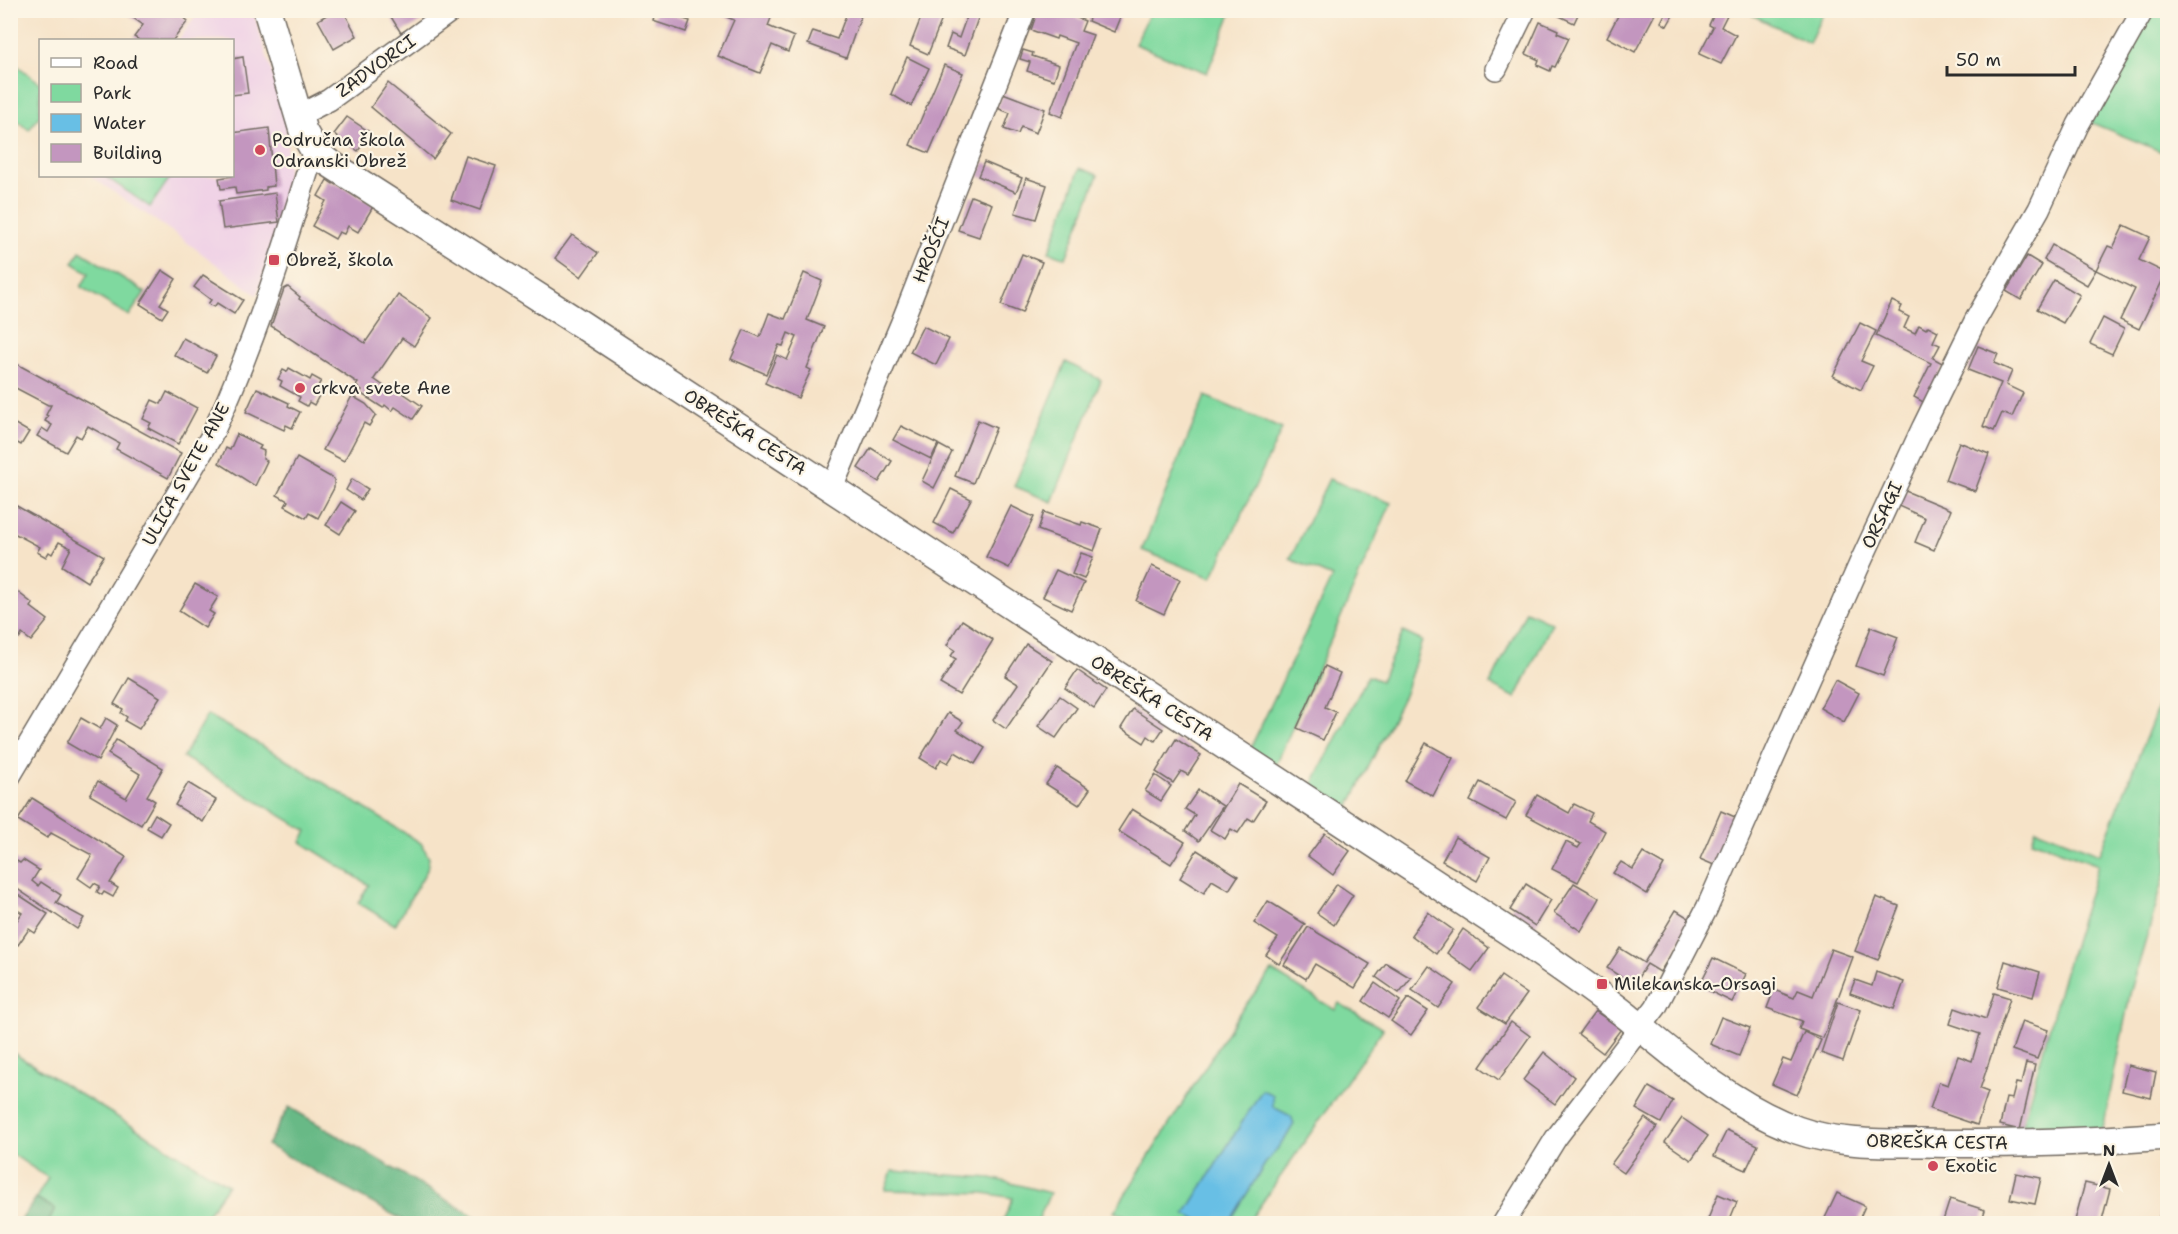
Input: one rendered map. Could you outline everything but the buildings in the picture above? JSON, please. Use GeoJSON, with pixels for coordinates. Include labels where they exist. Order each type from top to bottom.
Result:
{"type":"FeatureCollection","features":[{"type":"Feature","properties":{"kind":"main road","name":"OBREŠKA CESTA"},"geometry":{"type":"LineString","coordinates":[[267,10],[298,116],[314,150],[341,172],[570,317],[1514,935],[1581,981],[1674,1057],[1713,1085],[1798,1130],[1816,1135],[1867,1142],[2071,1143],[2168,1136]]}},
{"type":"Feature","properties":{"kind":"street","name":"ZADVORCI"},"geometry":{"type":"LineString","coordinates":[[298,116],[329,100],[452,10]]}},
{"type":"Feature","properties":{"kind":"street","name":"HROŠĆI"},"geometry":{"type":"LineString","coordinates":[[832,488],[902,322],[1025,10]]}},
{"type":"Feature","properties":{"kind":"street"},"geometry":{"type":"LineString","coordinates":[[1496,69],[1525,10]]}},
{"type":"Feature","properties":{"kind":"street","name":"ORSAGI"},"geometry":{"type":"LineString","coordinates":[[1503,1224],[1556,1138],[1656,1007],[1707,908],[1861,561],[1954,363],[1975,321],[2039,209],[2055,170],[2096,90],[2143,10]]}},
{"type":"Feature","properties":{"kind":"street","name":"ULICA SVETE ANE"},"geometry":{"type":"LineString","coordinates":[[10,776],[211,437],[236,382],[263,311],[314,150]]}},
{"type":"Feature","properties":{"kind":"shaded area","name":"Područna škola Odranski Obrež"},"geometry":{"type":"Polygon","coordinates":[[[200,11],[253,11],[286,119],[288,165],[285,203],[257,295],[180,237],[91,177],[234,177],[234,39],[179,39],[200,11]]]}},
{"type":"Feature","properties":{"kind":"green space"},"geometry":{"type":"Polygon","coordinates":[[[1151,10],[1232,11],[1207,73],[1135,44],[1151,10]]]}},
{"type":"Feature","properties":{"kind":"green space"},"geometry":{"type":"Polygon","coordinates":[[[1755,11],[1824,11],[1809,43],[1752,15],[1755,11]]]}},
{"type":"Feature","properties":{"kind":"green space"},"geometry":{"type":"Polygon","coordinates":[[[2150,11],[2167,11],[2167,154],[2087,121],[2150,11]]]}},
{"type":"Feature","properties":{"kind":"green space"},"geometry":{"type":"Polygon","coordinates":[[[10,60],[39,82],[39,116],[29,130],[11,116],[10,60]]]}},
{"type":"Feature","properties":{"kind":"green space"},"geometry":{"type":"Polygon","coordinates":[[[1080,168],[1098,175],[1066,258],[1049,252],[1080,168]]]}},
{"type":"Feature","properties":{"kind":"green space"},"geometry":{"type":"Polygon","coordinates":[[[106,177],[170,177],[150,207],[106,177]]]}},
{"type":"Feature","properties":{"kind":"green space"},"geometry":{"type":"Polygon","coordinates":[[[80,251],[145,292],[129,316],[81,287],[89,273],[73,263],[80,251]]]}},
{"type":"Feature","properties":{"kind":"green space"},"geometry":{"type":"Polygon","coordinates":[[[1066,362],[1101,380],[1052,502],[1014,486],[1066,362]]]}},
{"type":"Feature","properties":{"kind":"green space"},"geometry":{"type":"Polygon","coordinates":[[[1205,396],[1282,429],[1212,578],[1142,550],[1205,396]]]}},
{"type":"Feature","properties":{"kind":"green space"},"geometry":{"type":"Polygon","coordinates":[[[1329,479],[1391,503],[1276,765],[1250,749],[1332,577],[1290,559],[1329,479]]]}},
{"type":"Feature","properties":{"kind":"green space"},"geometry":{"type":"Polygon","coordinates":[[[1526,611],[1552,623],[1516,698],[1490,685],[1526,611]]]}},
{"type":"Feature","properties":{"kind":"green space"},"geometry":{"type":"Polygon","coordinates":[[[1403,632],[1422,641],[1405,693],[1349,807],[1312,785],[1368,676],[1381,681],[1403,632]]]}},
{"type":"Feature","properties":{"kind":"green space"},"geometry":{"type":"Polygon","coordinates":[[[2166,686],[2168,686],[2167,868],[2130,994],[2103,1129],[2020,1133],[2064,975],[2098,865],[2032,840],[2036,829],[2100,854],[2166,686]]]}},
{"type":"Feature","properties":{"kind":"green space"},"geometry":{"type":"Polygon","coordinates":[[[207,715],[282,757],[421,843],[429,858],[427,870],[395,925],[358,903],[369,885],[301,842],[307,831],[183,757],[207,715]]]}},
{"type":"Feature","properties":{"kind":"green space"},"geometry":{"type":"Polygon","coordinates":[[[1272,971],[1335,1010],[1339,1003],[1383,1029],[1248,1223],[1149,1223],[1114,1212],[1240,1012],[1272,971]]]}},
{"type":"Feature","properties":{"kind":"green space"},"geometry":{"type":"Polygon","coordinates":[[[10,1051],[228,1185],[201,1223],[48,1223],[55,1209],[36,1198],[48,1178],[11,1153],[10,1051]]]}},
{"type":"Feature","properties":{"kind":"green space"},"geometry":{"type":"Polygon","coordinates":[[[289,1107],[486,1223],[408,1223],[267,1145],[289,1107]]]}},
{"type":"Feature","properties":{"kind":"green space"},"geometry":{"type":"Polygon","coordinates":[[[892,1171],[991,1178],[1050,1193],[1037,1223],[1002,1223],[1013,1198],[984,1193],[885,1190],[892,1171]]]}},
{"type":"Feature","properties":{"kind":"green space"},"geometry":{"type":"Polygon","coordinates":[[[36,1198],[55,1209],[48,1223],[19,1223],[36,1198]]]}},
{"type":"Feature","properties":{"kind":"water"},"geometry":{"type":"Polygon","coordinates":[[[1262,1090],[1273,1095],[1273,1107],[1291,1116],[1294,1124],[1285,1139],[1265,1164],[1229,1223],[1202,1223],[1185,1214],[1262,1090]]]}},
{"type":"Feature","properties":{"kind":"place","name":"Područna škola Odranski Obrež"},"geometry":{"type":"Point","coordinates":[260,150]}},
{"type":"Feature","properties":{"kind":"place","name":"Obrež, škola"},"geometry":{"type":"Point","coordinates":[274,260]}},
{"type":"Feature","properties":{"kind":"place","name":"crkva svete Ane"},"geometry":{"type":"Point","coordinates":[300,388]}},
{"type":"Feature","properties":{"kind":"place","name":"Milekanska-Orsagi"},"geometry":{"type":"Point","coordinates":[1602,984]}},
{"type":"Feature","properties":{"kind":"place","name":"Exotic"},"geometry":{"type":"Point","coordinates":[1933,1166]}}]}
